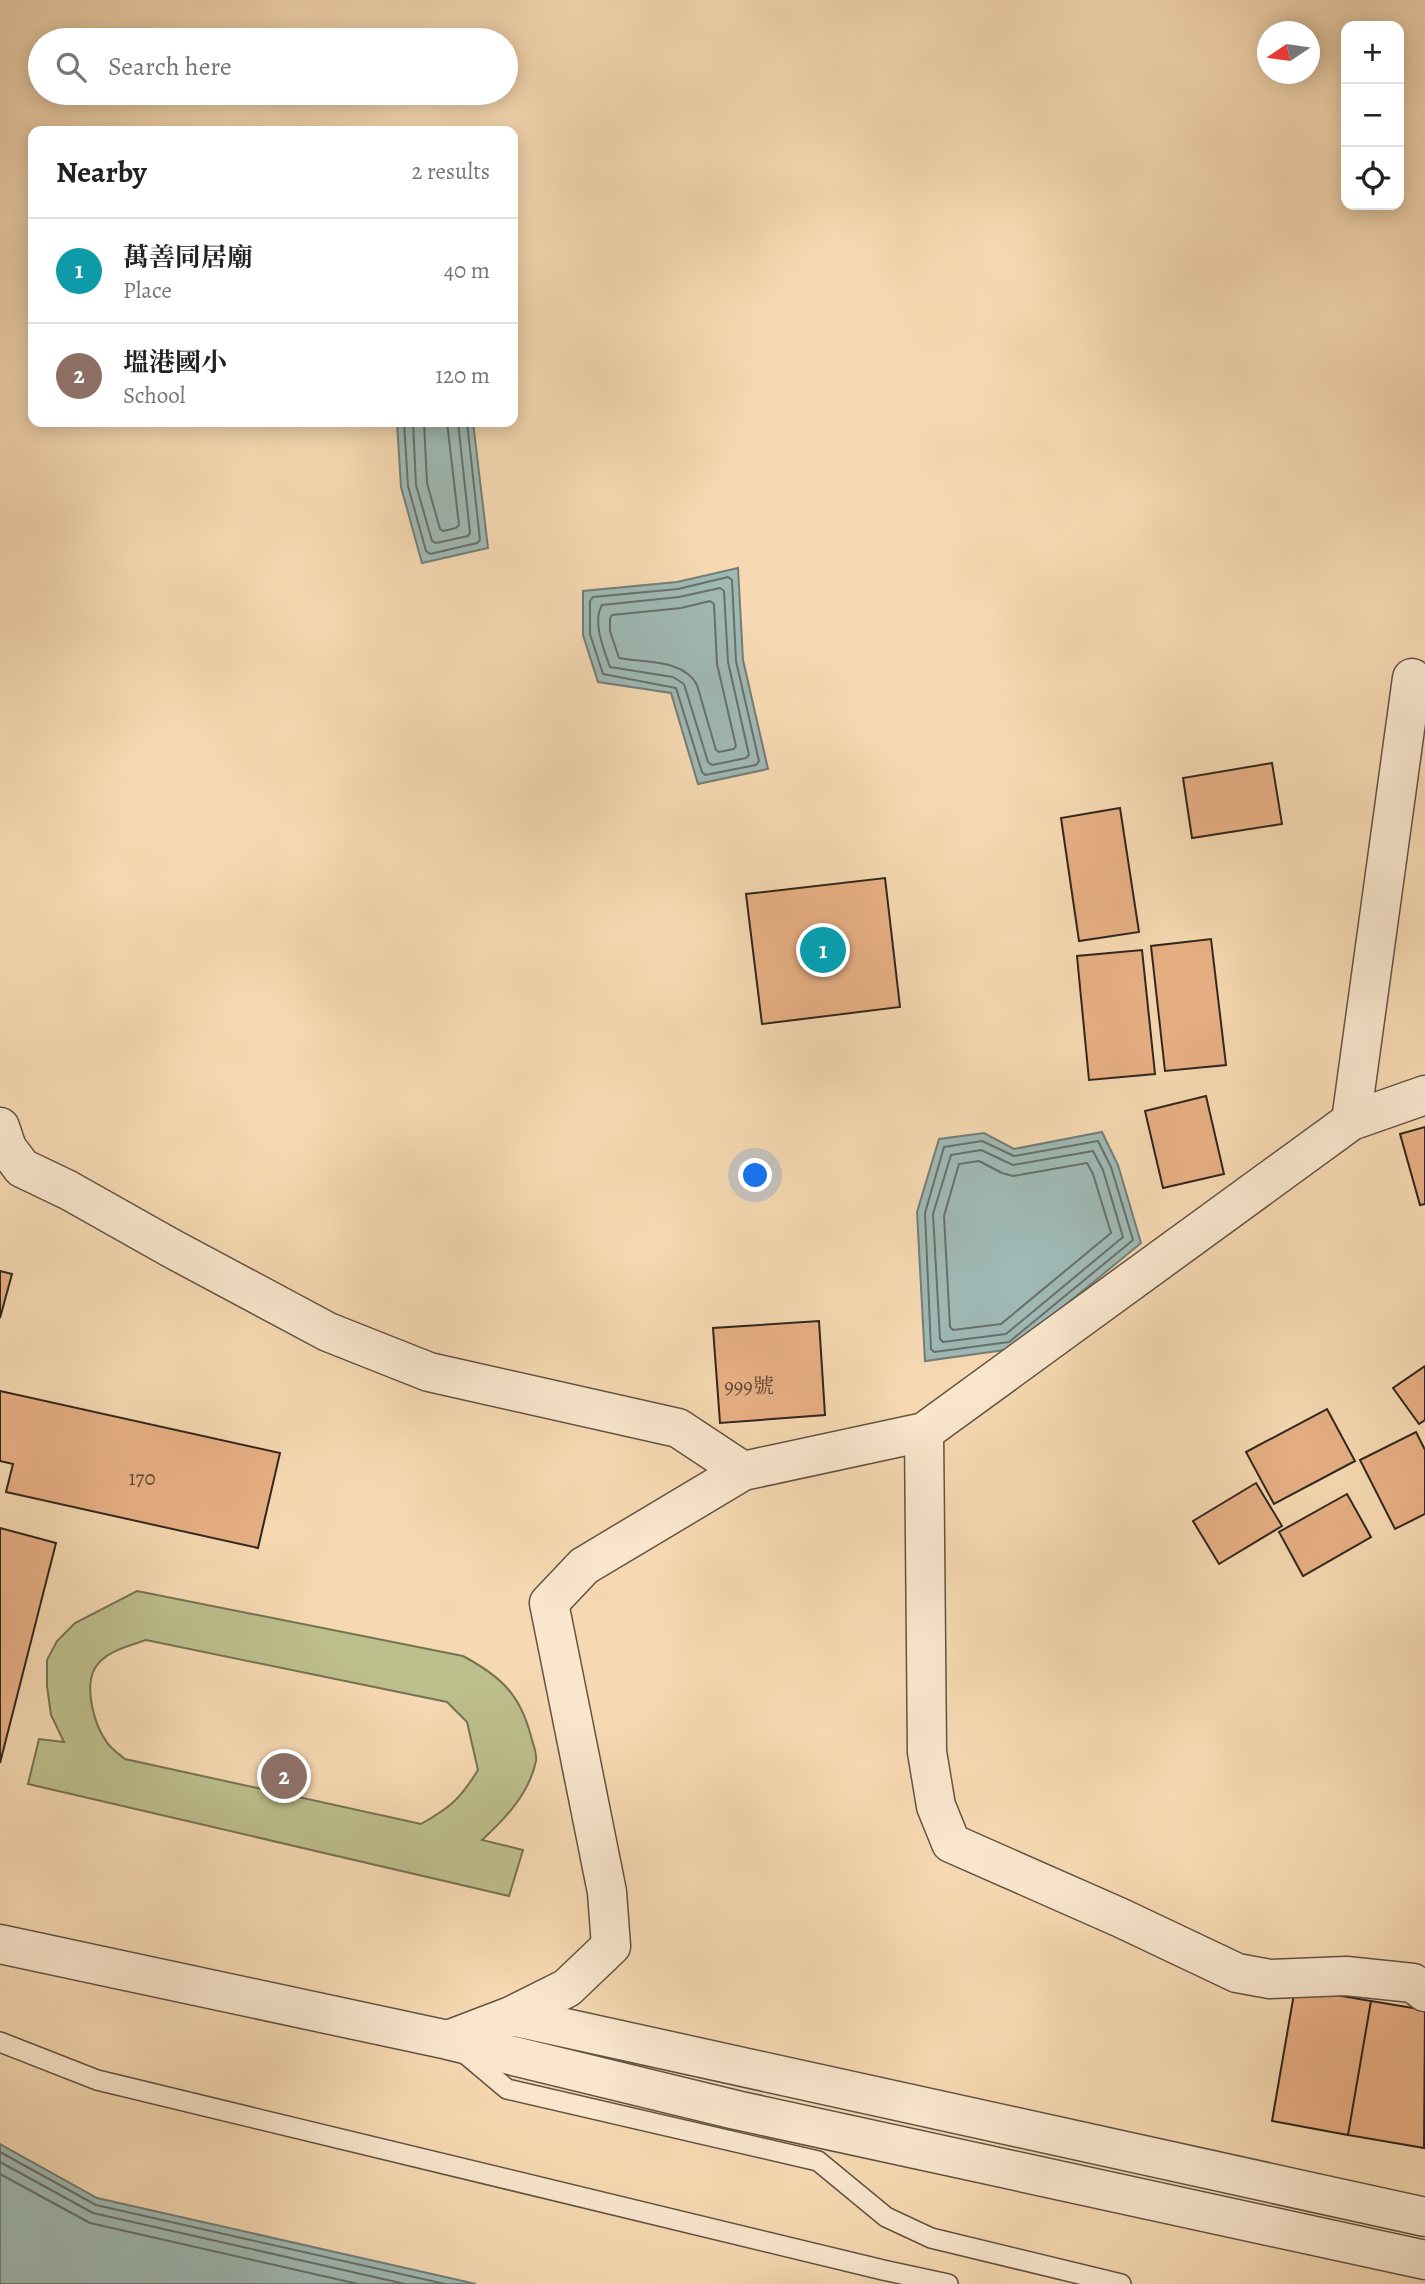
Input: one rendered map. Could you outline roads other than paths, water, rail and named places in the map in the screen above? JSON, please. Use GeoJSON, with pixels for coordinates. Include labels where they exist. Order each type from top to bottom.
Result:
{"type":"FeatureCollection","features":[{"type":"Feature","properties":{"kind":"street"},"geometry":{"type":"LineString","coordinates":[[1351,1121],[1418,676]]}},
{"type":"Feature","properties":{"kind":"street"},"geometry":{"type":"LineString","coordinates":[[449,2040],[511,2016],[567,1988],[611,1946],[607,1892],[549,1602],[584,1566],[743,1471],[924,1432],[1351,1121],[1425,1095]]}},
{"type":"Feature","properties":{"kind":"street"},"geometry":{"type":"LineString","coordinates":[[0,1127],[7,1148],[22,1168],[68,1189],[328,1332],[429,1372],[678,1428],[743,1471]]}},
{"type":"Feature","properties":{"kind":"street"},"geometry":{"type":"LineString","coordinates":[[924,1432],[927,1752],[936,1806],[951,1843],[1237,1973],[1270,1979],[1346,1976],[1413,1983],[1425,1992]]}},
{"type":"Feature","properties":{"kind":"street"},"geometry":{"type":"LineString","coordinates":[[0,1944],[449,2040],[736,2110],[1425,2260]]}},
{"type":"Feature","properties":{"kind":"street"},"geometry":{"type":"LineString","coordinates":[[511,2016],[1425,2217]]}},
{"type":"Feature","properties":{"kind":"lane"},"geometry":{"type":"LineString","coordinates":[[449,2040],[507,2089],[818,2161],[886,2217],[931,2238],[1121,2284]]}},
{"type":"Feature","properties":{"kind":"lane"},"geometry":{"type":"LineString","coordinates":[[0,2042],[97,2080],[948,2284]]}},
{"type":"Feature","properties":{"kind":"water"},"geometry":{"type":"Polygon","coordinates":[[[397,427],[474,427],[488,548],[422,563],[401,487],[397,427]]]}},
{"type":"Feature","properties":{"kind":"water"},"geometry":{"type":"Polygon","coordinates":[[[738,568],[743,660],[768,769],[698,784],[671,693],[598,682],[583,635],[583,591],[677,582],[738,568]]]}},
{"type":"Feature","properties":{"kind":"water"},"geometry":{"type":"Polygon","coordinates":[[[1102,1132],[1118,1165],[1141,1243],[1012,1349],[925,1361],[917,1212],[939,1139],[984,1133],[1014,1149],[1102,1132]]]}},
{"type":"Feature","properties":{"kind":"water"},"geometry":{"type":"Polygon","coordinates":[[[0,2144],[97,2198],[476,2284],[0,2284],[0,2144]]]}},
{"type":"Feature","properties":{"kind":"place","name":"萬善同居廟"},"geometry":{"type":"Point","coordinates":[823,950]}},
{"type":"Feature","properties":{"kind":"place","name":"塭港國小"},"geometry":{"type":"Point","coordinates":[284,1776]}}]}
